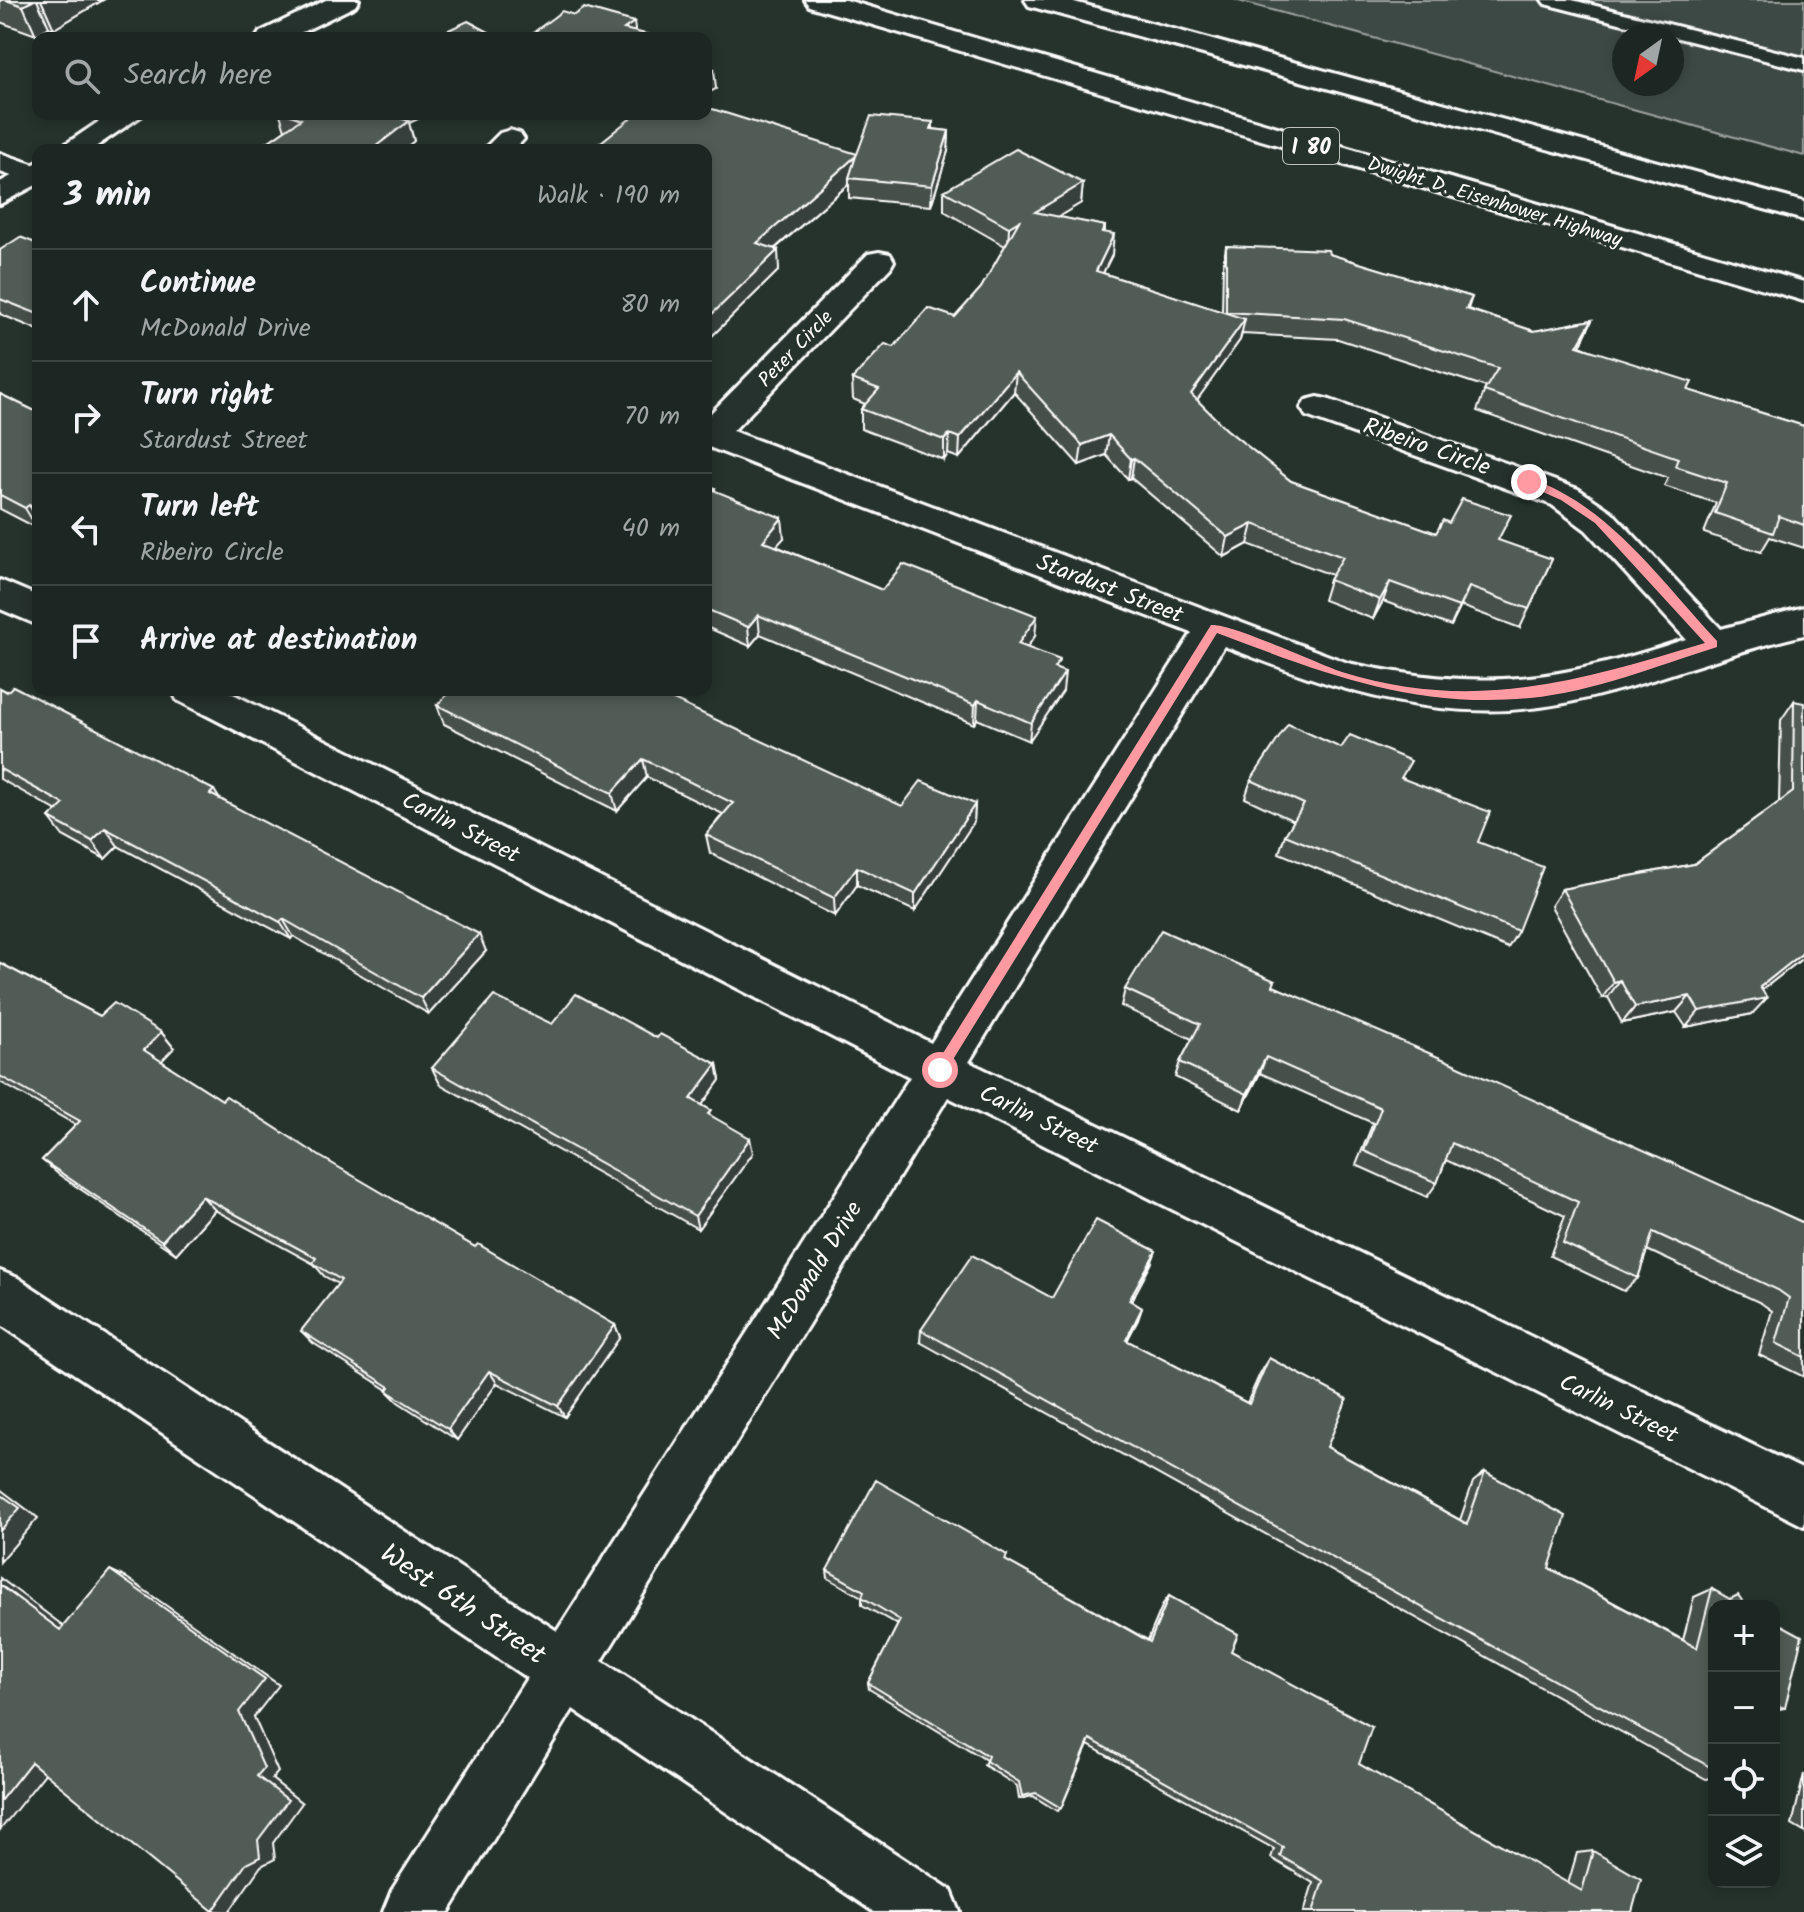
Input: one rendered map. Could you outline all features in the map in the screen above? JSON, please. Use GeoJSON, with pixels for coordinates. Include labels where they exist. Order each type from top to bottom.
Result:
{"type":"FeatureCollection","features":[{"type":"Feature","properties":{"kind":"main road"},"geometry":{"type":"LineString","coordinates":[[281,32],[345,0]]}},
{"type":"Feature","properties":{"kind":"main road","name":"Dwight D. Eisenhower Highway"},"geometry":{"type":"LineString","coordinates":[[818,0],[1804,292]]}},
{"type":"Feature","properties":{"kind":"main road"},"geometry":{"type":"LineString","coordinates":[[1038,0],[1804,211]]}},
{"type":"Feature","properties":{"kind":"main road"},"geometry":{"type":"LineString","coordinates":[[81,144],[120,120]]}},
{"type":"Feature","properties":{"kind":"main road"},"geometry":{"type":"LineString","coordinates":[[0,162],[32,173]]}},
{"type":"Feature","properties":{"kind":"main road"},"geometry":{"type":"LineString","coordinates":[[0,195],[32,176]]}},
{"type":"Feature","properties":{"kind":"main road","name":"Peter Circle"},"geometry":{"type":"LineString","coordinates":[[712,430],[879,261]]}},
{"type":"Feature","properties":{"kind":"main road","name":"Ribeiro Circle"},"geometry":{"type":"LineString","coordinates":[[1318,408],[1565,497],[1599,521],[1713,644]]}},
{"type":"Feature","properties":{"kind":"main road","name":"Stardust Street"},"geometry":{"type":"LineString","coordinates":[[712,436],[1342,676],[1406,690],[1467,696],[1531,694],[1588,682],[1713,644],[1804,621]]}},
{"type":"Feature","properties":{"kind":"main road"},"geometry":{"type":"LineString","coordinates":[[0,593],[32,609]]}},
{"type":"Feature","properties":{"kind":"main road","name":"McDonald Drive"},"geometry":{"type":"LineString","coordinates":[[414,1912],[1215,628]]}},
{"type":"Feature","properties":{"kind":"main road","name":"Carlin Street"},"geometry":{"type":"LineString","coordinates":[[203,696],[940,1070],[1804,1499]]}},
{"type":"Feature","properties":{"kind":"main road","name":"West 6th Street"},"geometry":{"type":"LineString","coordinates":[[0,1295],[929,1912]]}},
{"type":"Feature","properties":{"kind":"lane"},"geometry":{"type":"LineString","coordinates":[[1551,0],[1804,64]]}},
{"type":"Feature","properties":{"kind":"shaded area"},"geometry":{"type":"Polygon","coordinates":[[[1235,0],[1804,0],[1804,156],[1235,0]]]}},
{"type":"Feature","properties":{"kind":"building"},"geometry":{"type":"Polygon","coordinates":[[[6,0],[34,0],[23,6],[6,0]]]}},
{"type":"Feature","properties":{"kind":"building"},"geometry":{"type":"Polygon","coordinates":[[[584,8],[634,22],[624,29],[637,32],[534,32],[562,11],[574,15],[584,8]]]}},
{"type":"Feature","properties":{"kind":"building"},"geometry":{"type":"Polygon","coordinates":[[[468,21],[489,32],[444,32],[468,21]]]}},
{"type":"Feature","properties":{"kind":"building"},"geometry":{"type":"Polygon","coordinates":[[[712,109],[857,154],[871,116],[933,122],[931,129],[949,131],[932,186],[849,178],[856,156],[757,243],[778,250],[712,314],[712,144],[598,144],[628,120],[712,120],[712,109]]]}},
{"type":"Feature","properties":{"kind":"building"},"geometry":{"type":"Polygon","coordinates":[[[300,120],[409,121],[379,144],[265,144],[300,120]]]}},
{"type":"Feature","properties":{"kind":"building"},"geometry":{"type":"Polygon","coordinates":[[[1016,149],[1083,183],[1035,212],[1105,226],[1102,232],[1114,234],[1096,271],[1245,319],[1191,394],[1226,429],[1291,481],[1436,533],[1443,520],[1449,523],[1462,499],[1511,515],[1498,540],[1552,559],[1529,609],[1469,587],[1459,607],[1390,582],[1380,600],[1329,580],[1343,557],[1253,524],[1228,537],[1134,458],[1131,459],[1109,435],[1082,445],[1016,372],[960,438],[949,434],[944,440],[861,409],[879,389],[852,379],[885,344],[894,347],[928,308],[955,317],[981,288],[1019,221],[1009,227],[944,191],[1016,149]]]}},
{"type":"Feature","properties":{"kind":"building"},"geometry":{"type":"Polygon","coordinates":[[[20,237],[32,242],[32,312],[0,299],[0,250],[20,237]]]}},
{"type":"Feature","properties":{"kind":"building"},"geometry":{"type":"Polygon","coordinates":[[[1226,246],[1328,250],[1329,254],[1472,297],[1466,309],[1534,331],[1592,320],[1577,346],[1692,382],[1688,390],[1804,426],[1804,525],[1779,516],[1773,533],[1715,513],[1727,483],[1675,466],[1678,458],[1484,391],[1498,368],[1344,319],[1226,312],[1226,246]]]}},
{"type":"Feature","properties":{"kind":"building"},"geometry":{"type":"Polygon","coordinates":[[[0,394],[32,410],[32,507],[25,508],[0,495],[0,394]]]}},
{"type":"Feature","properties":{"kind":"building"},"geometry":{"type":"Polygon","coordinates":[[[712,487],[782,518],[763,541],[882,590],[903,564],[1037,616],[1018,644],[1060,660],[1054,668],[1065,672],[1031,723],[978,700],[975,705],[758,615],[748,627],[712,612],[712,487]]]}},
{"type":"Feature","properties":{"kind":"building"},"geometry":{"type":"Polygon","coordinates":[[[13,686],[214,790],[210,794],[479,934],[421,998],[283,919],[280,922],[105,828],[92,841],[49,818],[64,804],[0,769],[0,688],[7,692],[13,686]]]}},
{"type":"Feature","properties":{"kind":"building"},"geometry":{"type":"Polygon","coordinates":[[[446,696],[665,696],[902,806],[921,781],[975,804],[915,894],[857,867],[834,898],[706,835],[733,803],[643,759],[612,793],[437,705],[446,696]]]}},
{"type":"Feature","properties":{"kind":"building"},"geometry":{"type":"Polygon","coordinates":[[[1794,701],[1804,703],[1804,952],[1760,987],[1767,998],[1699,1011],[1690,996],[1635,1007],[1620,980],[1614,982],[1562,889],[1694,864],[1793,792],[1794,701]]]}},
{"type":"Feature","properties":{"kind":"building"},"geometry":{"type":"Polygon","coordinates":[[[1288,724],[1341,748],[1350,735],[1411,761],[1401,778],[1490,812],[1478,842],[1543,867],[1518,931],[1285,835],[1304,804],[1251,780],[1288,724]]]}},
{"type":"Feature","properties":{"kind":"building"},"geometry":{"type":"Polygon","coordinates":[[[1161,930],[1275,981],[1273,986],[1452,1063],[1804,1223],[1804,1357],[1776,1343],[1789,1298],[1778,1290],[1653,1232],[1638,1278],[1563,1243],[1578,1202],[1452,1143],[1437,1183],[1364,1151],[1381,1108],[1266,1057],[1247,1094],[1180,1062],[1200,1024],[1125,989],[1161,930]]]}},
{"type":"Feature","properties":{"kind":"building"},"geometry":{"type":"Polygon","coordinates":[[[0,963],[100,1016],[114,1003],[161,1032],[144,1050],[222,1100],[226,1096],[321,1157],[615,1325],[558,1406],[489,1371],[448,1429],[387,1391],[390,1387],[301,1331],[341,1280],[313,1263],[316,1258],[202,1196],[162,1241],[42,1160],[80,1121],[0,1076],[0,963]]]}},
{"type":"Feature","properties":{"kind":"building"},"geometry":{"type":"Polygon","coordinates":[[[576,994],[657,1038],[660,1034],[717,1064],[691,1099],[711,1110],[708,1114],[750,1138],[695,1216],[432,1068],[494,996],[552,1024],[576,994]]]}},
{"type":"Feature","properties":{"kind":"building"},"geometry":{"type":"Polygon","coordinates":[[[1096,1220],[1156,1251],[1129,1300],[1142,1308],[1126,1340],[1249,1404],[1269,1358],[1347,1399],[1327,1447],[1467,1524],[1485,1472],[1566,1516],[1549,1568],[1697,1648],[1708,1605],[1708,1766],[921,1330],[972,1255],[1052,1298],[1096,1220]]]}},
{"type":"Feature","properties":{"kind":"building"},"geometry":{"type":"Polygon","coordinates":[[[876,1480],[1007,1555],[1005,1560],[1150,1642],[1169,1596],[1238,1634],[1231,1651],[1372,1727],[1359,1764],[1582,1891],[1593,1851],[1641,1879],[1632,1912],[1313,1912],[1323,1881],[1280,1856],[1283,1847],[1090,1739],[1061,1808],[1036,1793],[1022,1796],[1019,1782],[986,1761],[988,1756],[868,1683],[900,1620],[862,1597],[864,1591],[827,1570],[876,1480]]]}},
{"type":"Feature","properties":{"kind":"building"},"geometry":{"type":"Polygon","coordinates":[[[0,1494],[20,1508],[0,1531],[0,1494]]]}},
{"type":"Feature","properties":{"kind":"building"},"geometry":{"type":"Polygon","coordinates":[[[110,1570],[265,1679],[239,1712],[264,1768],[257,1776],[288,1800],[258,1840],[260,1857],[246,1864],[213,1911],[31,1762],[0,1801],[0,1585],[60,1630],[110,1570]]]}},
{"type":"Feature","properties":{"kind":"building"},"geometry":{"type":"Polygon","coordinates":[[[1712,1589],[1730,1599],[1738,1595],[1742,1600],[1709,1600],[1712,1589]]]}},
{"type":"Feature","properties":{"kind":"building"},"geometry":{"type":"Polygon","coordinates":[[[1780,1624],[1802,1636],[1785,1708],[1780,1707],[1780,1624]]]}},
{"type":"Feature","properties":{"kind":"route"},"geometry":{"type":"LineString","coordinates":[[940,1070],[1215,628],[1342,676],[1406,690],[1467,696],[1531,694],[1588,682],[1713,644],[1599,521],[1565,497],[1529,482]]}}]}
